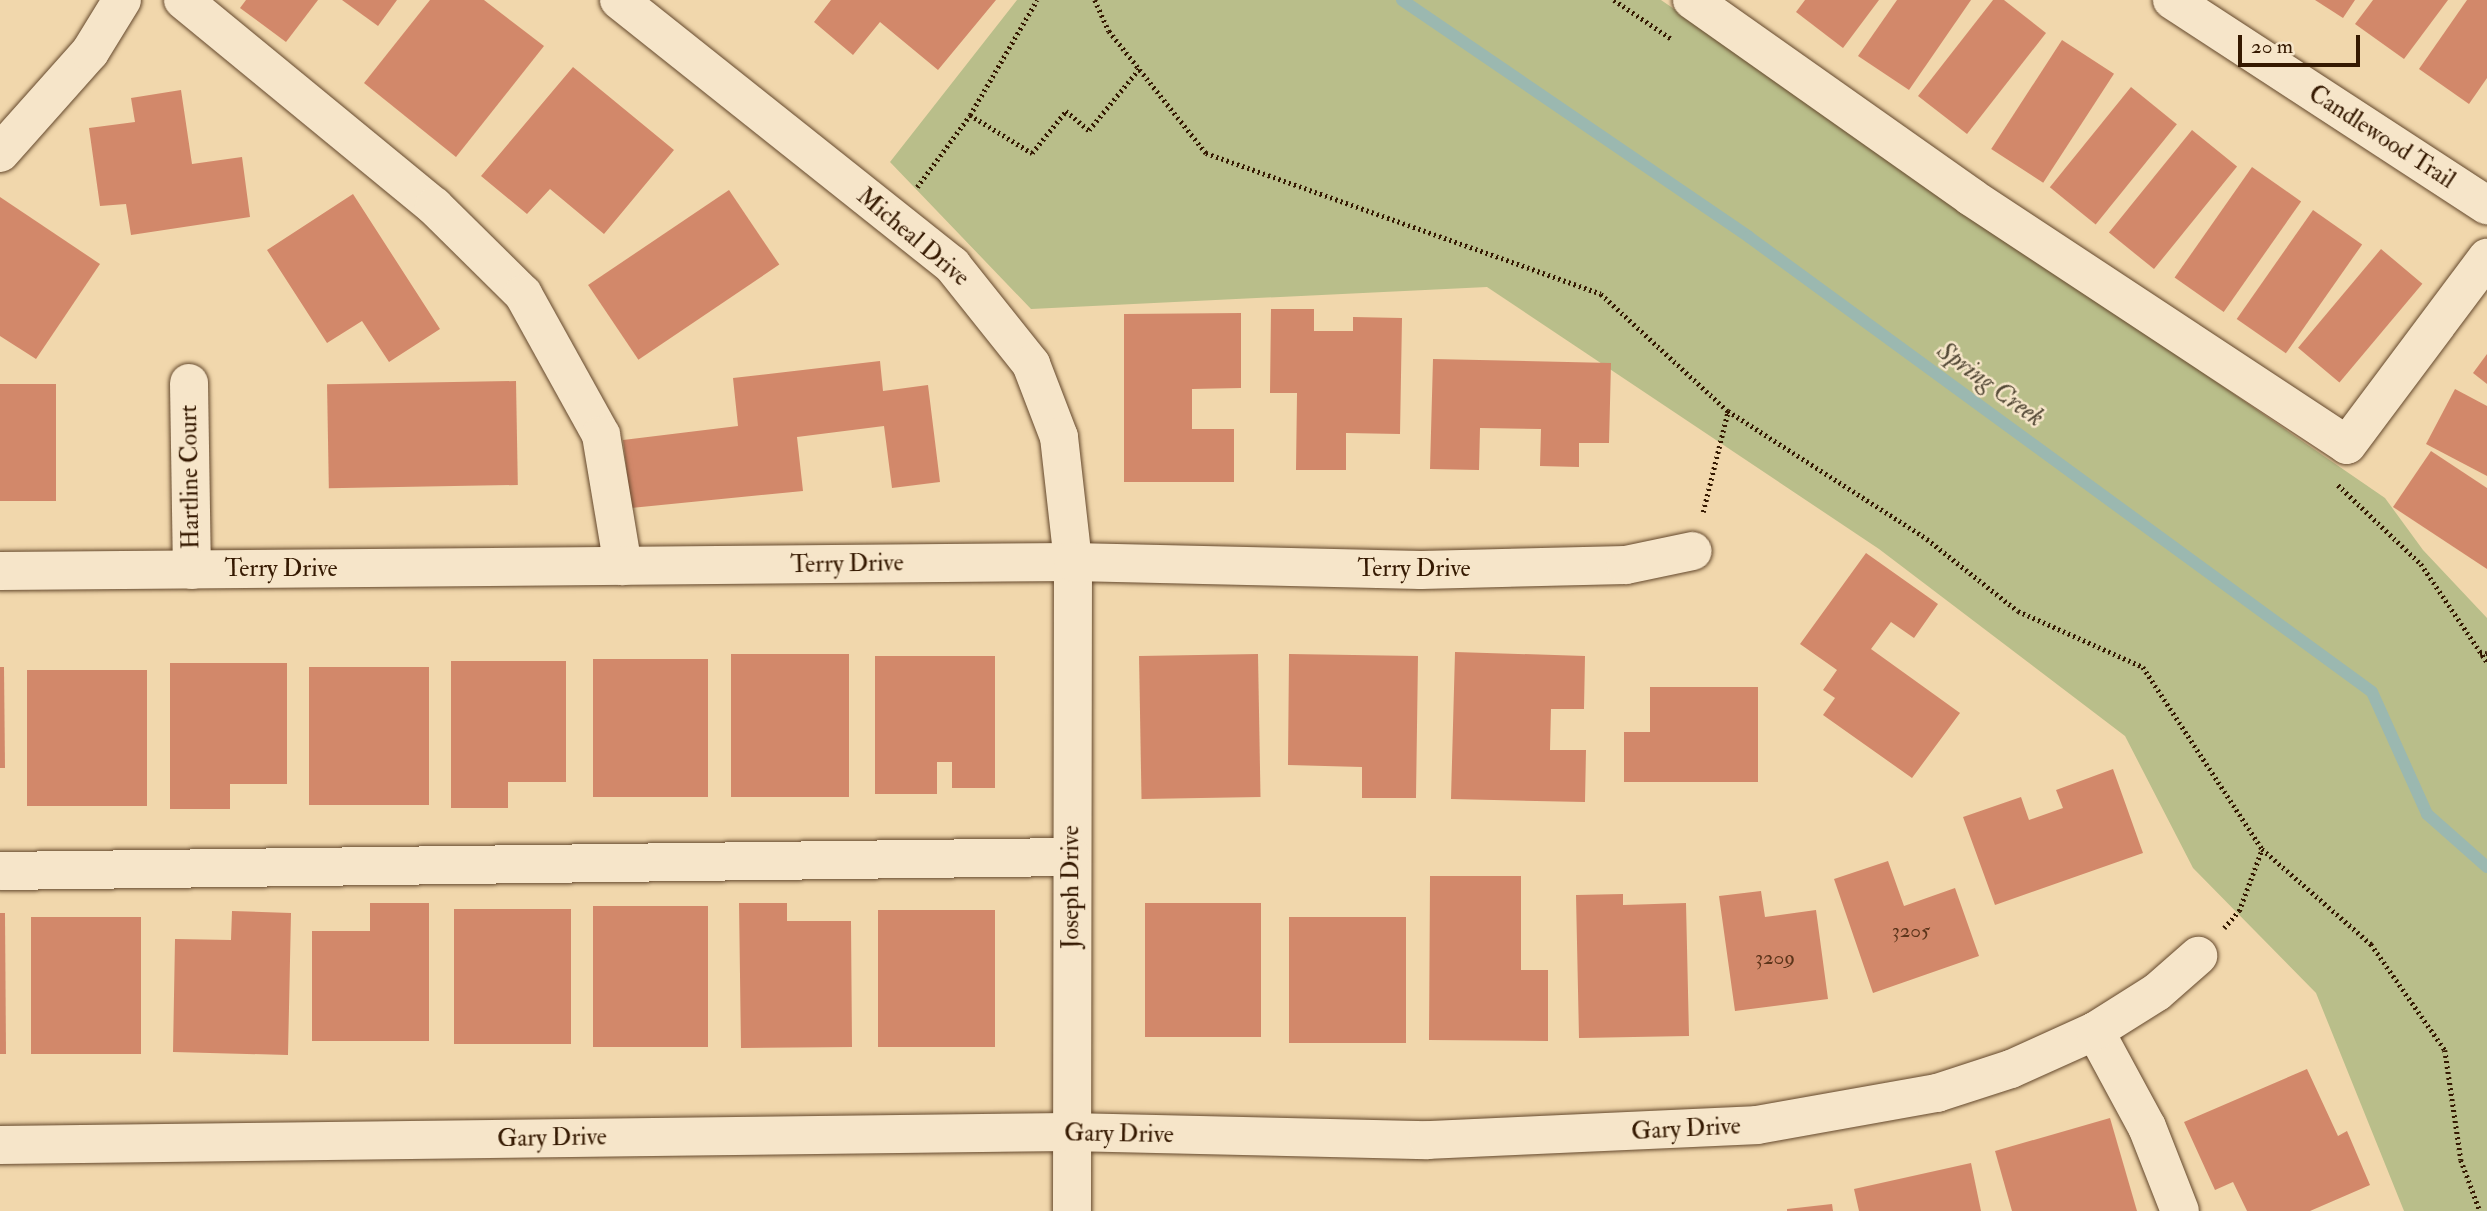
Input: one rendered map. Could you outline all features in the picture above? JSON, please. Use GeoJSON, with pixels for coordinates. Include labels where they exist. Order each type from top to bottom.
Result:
{"type":"FeatureCollection","features":[{"type":"Feature","properties":{"kind":"street"},"geometry":{"type":"LineString","coordinates":[[0,153],[90,52],[122,0]]}},
{"type":"Feature","properties":{"kind":"street"},"geometry":{"type":"LineString","coordinates":[[183,0],[434,206],[523,294],[601,435],[623,566]]}},
{"type":"Feature","properties":{"kind":"street","name":"Micheal Drive"},"geometry":{"type":"LineString","coordinates":[[619,0],[959,273],[1031,364],[1059,437],[1073,562]]}},
{"type":"Feature","properties":{"kind":"street"},"geometry":{"type":"LineString","coordinates":[[1692,0],[1970,197],[2347,445],[2487,258]]}},
{"type":"Feature","properties":{"kind":"street","name":"Candlewood Trail"},"geometry":{"type":"LineString","coordinates":[[2172,0],[2487,205]]}},
{"type":"Feature","properties":{"kind":"street","name":"Hartline Court"},"geometry":{"type":"LineString","coordinates":[[189,383],[192,570]]}},
{"type":"Feature","properties":{"kind":"street","name":"Terry Drive"},"geometry":{"type":"LineString","coordinates":[[0,571],[1073,562],[1584,568],[1693,551]]}},
{"type":"Feature","properties":{"kind":"street","name":"Joseph Drive"},"geometry":{"type":"LineString","coordinates":[[1072,1211],[1069,1132],[1073,562]]}},
{"type":"Feature","properties":{"kind":"street"},"geometry":{"type":"LineString","coordinates":[[0,872],[1071,857]]}},
{"type":"Feature","properties":{"kind":"street","name":"Gary Drive"},"geometry":{"type":"LineString","coordinates":[[0,1145],[1069,1132],[1428,1140],[1757,1125],[1937,1093],[2011,1069],[2095,1031],[2157,992],[2198,957]]}},
{"type":"Feature","properties":{"kind":"street"},"geometry":{"type":"LineString","coordinates":[[2095,1031],[2147,1127],[2180,1211]]}},
{"type":"Feature","properties":{"kind":"path"},"geometry":{"type":"LineString","coordinates":[[894,219],[970,115],[1037,0]]}},
{"type":"Feature","properties":{"kind":"path"},"geometry":{"type":"LineString","coordinates":[[1095,0],[1109,31],[1206,153],[1601,294],[1728,411],[1927,539],[2018,611],[2143,667],[2262,849],[2371,944],[2445,1050],[2461,1160],[2480,1211]]}},
{"type":"Feature","properties":{"kind":"path"},"geometry":{"type":"LineString","coordinates":[[1614,0],[1683,47]]}},
{"type":"Feature","properties":{"kind":"path"},"geometry":{"type":"LineString","coordinates":[[970,115],[1032,153],[1066,111],[1089,130],[1139,69]]}},
{"type":"Feature","properties":{"kind":"path"},"geometry":{"type":"LineString","coordinates":[[1693,551],[1728,411]]}},
{"type":"Feature","properties":{"kind":"path"},"geometry":{"type":"LineString","coordinates":[[2325,478],[2348,491],[2421,564],[2487,662]]}},
{"type":"Feature","properties":{"kind":"path"},"geometry":{"type":"LineString","coordinates":[[2480,654],[2487,653]]}},
{"type":"Feature","properties":{"kind":"path"},"geometry":{"type":"LineString","coordinates":[[2198,957],[2239,911],[2262,849]]}},
{"type":"Feature","properties":{"kind":"green space"},"geometry":{"type":"Polygon","coordinates":[[[1017,0],[1661,0],[2385,498],[2423,550],[2487,618],[2487,1211],[2404,1211],[2316,993],[2193,868],[2125,736],[1879,549],[1487,287],[1031,309],[890,162],[1017,0]]]}},
{"type":"Feature","properties":{"kind":"building"},"geometry":{"type":"Polygon","coordinates":[[[246,0],[318,0],[286,42],[240,8],[246,0]]]}},
{"type":"Feature","properties":{"kind":"building"},"geometry":{"type":"Polygon","coordinates":[[[342,0],[397,0],[378,26],[342,0]]]}},
{"type":"Feature","properties":{"kind":"building"},"geometry":{"type":"Polygon","coordinates":[[[430,0],[484,0],[544,46],[456,157],[364,83],[430,0]]]}},
{"type":"Feature","properties":{"kind":"building"},"geometry":{"type":"Polygon","coordinates":[[[831,0],[996,0],[938,70],[880,22],[853,55],[814,22],[831,0]]]}},
{"type":"Feature","properties":{"kind":"building"},"geometry":{"type":"Polygon","coordinates":[[[1805,0],[1879,0],[1843,48],[1796,12],[1805,0]]]}},
{"type":"Feature","properties":{"kind":"building"},"geometry":{"type":"Polygon","coordinates":[[[1897,0],[1971,0],[1909,90],[1858,56],[1897,0]]]}},
{"type":"Feature","properties":{"kind":"building"},"geometry":{"type":"Polygon","coordinates":[[[1993,0],[2004,0],[2046,33],[1967,134],[1918,96],[1993,0]]]}},
{"type":"Feature","properties":{"kind":"building"},"geometry":{"type":"Polygon","coordinates":[[[2315,0],[2355,0],[2343,18],[2315,0]]]}},
{"type":"Feature","properties":{"kind":"building"},"geometry":{"type":"Polygon","coordinates":[[[2373,0],[2448,0],[2404,59],[2355,24],[2373,0]]]}},
{"type":"Feature","properties":{"kind":"building"},"geometry":{"type":"Polygon","coordinates":[[[2467,0],[2487,0],[2487,78],[2469,104],[2419,69],[2467,0]]]}},
{"type":"Feature","properties":{"kind":"building"},"geometry":{"type":"Polygon","coordinates":[[[2062,40],[2114,74],[2043,183],[1991,149],[2062,40]]]}},
{"type":"Feature","properties":{"kind":"building"},"geometry":{"type":"Polygon","coordinates":[[[573,67],[674,150],[604,234],[550,189],[527,214],[481,176],[573,67]]]}},
{"type":"Feature","properties":{"kind":"building"},"geometry":{"type":"Polygon","coordinates":[[[2131,87],[2177,124],[2096,224],[2050,187],[2131,87]]]}},
{"type":"Feature","properties":{"kind":"building"},"geometry":{"type":"Polygon","coordinates":[[[181,90],[192,164],[242,157],[250,217],[131,235],[126,204],[100,206],[89,128],[135,122],[131,98],[181,90]]]}},
{"type":"Feature","properties":{"kind":"building"},"geometry":{"type":"Polygon","coordinates":[[[2192,130],[2237,167],[2154,269],[2109,233],[2192,130]]]}},
{"type":"Feature","properties":{"kind":"building"},"geometry":{"type":"Polygon","coordinates":[[[2252,167],[2301,201],[2224,312],[2175,278],[2252,167]]]}},
{"type":"Feature","properties":{"kind":"building"},"geometry":{"type":"Polygon","coordinates":[[[729,190],[779,265],[638,360],[588,285],[729,190]]]}},
{"type":"Feature","properties":{"kind":"building"},"geometry":{"type":"Polygon","coordinates":[[[353,194],[440,329],[389,362],[362,321],[327,343],[267,250],[353,194]]]}},
{"type":"Feature","properties":{"kind":"building"},"geometry":{"type":"Polygon","coordinates":[[[0,197],[100,264],[36,359],[0,336],[0,197]]]}},
{"type":"Feature","properties":{"kind":"building"},"geometry":{"type":"Polygon","coordinates":[[[2313,210],[2362,244],[2286,353],[2237,319],[2313,210]]]}},
{"type":"Feature","properties":{"kind":"building"},"geometry":{"type":"Polygon","coordinates":[[[2381,249],[2422,284],[2339,383],[2298,348],[2381,249]]]}},
{"type":"Feature","properties":{"kind":"building"},"geometry":{"type":"Polygon","coordinates":[[[1271,309],[1314,309],[1314,331],[1353,331],[1353,317],[1402,318],[1400,434],[1346,433],[1346,470],[1296,470],[1297,393],[1270,393],[1271,309]]]}},
{"type":"Feature","properties":{"kind":"building"},"geometry":{"type":"Polygon","coordinates":[[[1241,313],[1241,388],[1192,389],[1192,429],[1234,429],[1234,482],[1124,482],[1124,314],[1241,313]]]}},
{"type":"Feature","properties":{"kind":"building"},"geometry":{"type":"Polygon","coordinates":[[[2487,354],[2487,384],[2473,373],[2487,354]]]}},
{"type":"Feature","properties":{"kind":"building"},"geometry":{"type":"Polygon","coordinates":[[[1433,359],[1611,363],[1609,443],[1579,443],[1579,467],[1540,466],[1541,429],[1480,428],[1479,470],[1430,469],[1433,359]]]}},
{"type":"Feature","properties":{"kind":"building"},"geometry":{"type":"Polygon","coordinates":[[[880,361],[883,391],[928,385],[940,482],[892,488],[884,426],[797,437],[803,491],[631,508],[623,440],[738,426],[733,378],[880,361]]]}},
{"type":"Feature","properties":{"kind":"building"},"geometry":{"type":"Polygon","coordinates":[[[516,381],[518,485],[329,488],[327,384],[516,381]]]}},
{"type":"Feature","properties":{"kind":"building"},"geometry":{"type":"Polygon","coordinates":[[[0,384],[56,384],[56,501],[0,501],[0,384]]]}},
{"type":"Feature","properties":{"kind":"building"},"geometry":{"type":"Polygon","coordinates":[[[2455,389],[2487,406],[2487,476],[2426,444],[2455,389]]]}},
{"type":"Feature","properties":{"kind":"building"},"geometry":{"type":"Polygon","coordinates":[[[2431,451],[2487,488],[2487,569],[2393,507],[2431,451]]]}},
{"type":"Feature","properties":{"kind":"building"},"geometry":{"type":"Polygon","coordinates":[[[1866,553],[1938,604],[1914,638],[1891,622],[1871,649],[1960,713],[1912,778],[1823,715],[1835,698],[1823,690],[1837,670],[1800,644],[1866,553]]]}},
{"type":"Feature","properties":{"kind":"building"},"geometry":{"type":"Polygon","coordinates":[[[1455,652],[1585,656],[1584,709],[1551,709],[1550,750],[1586,750],[1585,802],[1451,799],[1455,652]]]}},
{"type":"Feature","properties":{"kind":"building"},"geometry":{"type":"Polygon","coordinates":[[[731,654],[849,654],[849,797],[731,797],[731,654]]]}},
{"type":"Feature","properties":{"kind":"building"},"geometry":{"type":"Polygon","coordinates":[[[1258,654],[1260,797],[1142,799],[1139,656],[1258,654]]]}},
{"type":"Feature","properties":{"kind":"building"},"geometry":{"type":"Polygon","coordinates":[[[1289,654],[1418,656],[1416,798],[1362,798],[1362,767],[1288,765],[1289,654]]]}},
{"type":"Feature","properties":{"kind":"building"},"geometry":{"type":"Polygon","coordinates":[[[875,656],[995,656],[995,788],[952,788],[952,762],[937,762],[937,794],[875,794],[875,656]]]}},
{"type":"Feature","properties":{"kind":"building"},"geometry":{"type":"Polygon","coordinates":[[[593,659],[708,659],[708,797],[593,797],[593,659]]]}},
{"type":"Feature","properties":{"kind":"building"},"geometry":{"type":"Polygon","coordinates":[[[451,661],[566,661],[566,782],[508,782],[508,808],[451,808],[451,661]]]}},
{"type":"Feature","properties":{"kind":"building"},"geometry":{"type":"Polygon","coordinates":[[[170,663],[287,663],[287,784],[230,784],[230,809],[170,809],[170,663]]]}},
{"type":"Feature","properties":{"kind":"building"},"geometry":{"type":"Polygon","coordinates":[[[0,667],[4,667],[5,768],[0,768],[0,667]]]}},
{"type":"Feature","properties":{"kind":"building"},"geometry":{"type":"Polygon","coordinates":[[[309,667],[429,667],[429,805],[309,805],[309,667]]]}},
{"type":"Feature","properties":{"kind":"building"},"geometry":{"type":"Polygon","coordinates":[[[27,670],[147,670],[147,806],[27,806],[27,670]]]}},
{"type":"Feature","properties":{"kind":"building"},"geometry":{"type":"Polygon","coordinates":[[[1650,687],[1758,687],[1758,782],[1624,782],[1624,732],[1650,732],[1650,687]]]}},
{"type":"Feature","properties":{"kind":"building"},"geometry":{"type":"Polygon","coordinates":[[[2113,769],[2143,853],[1995,905],[1963,817],[2021,797],[2029,820],[2063,808],[2056,790],[2113,769]]]}},
{"type":"Feature","properties":{"kind":"building"},"geometry":{"type":"Polygon","coordinates":[[[1888,861],[1904,906],[1955,888],[1979,956],[1873,993],[1834,879],[1888,861]]]}},
{"type":"Feature","properties":{"kind":"building"},"geometry":{"type":"Polygon","coordinates":[[[1430,876],[1521,876],[1521,970],[1548,970],[1548,1041],[1429,1040],[1430,876]]]}},
{"type":"Feature","properties":{"kind":"building"},"geometry":{"type":"Polygon","coordinates":[[[1761,891],[1765,917],[1816,910],[1828,999],[1735,1011],[1719,896],[1761,891]]]}},
{"type":"Feature","properties":{"kind":"building"},"geometry":{"type":"Polygon","coordinates":[[[1623,894],[1623,905],[1686,903],[1689,1036],[1579,1038],[1576,895],[1623,894]]]}},
{"type":"Feature","properties":{"kind":"building"},"geometry":{"type":"Polygon","coordinates":[[[370,903],[429,903],[429,1041],[312,1041],[312,931],[370,931],[370,903]]]}},
{"type":"Feature","properties":{"kind":"building"},"geometry":{"type":"Polygon","coordinates":[[[739,903],[787,903],[787,921],[851,921],[852,1047],[741,1048],[739,903]]]}},
{"type":"Feature","properties":{"kind":"building"},"geometry":{"type":"Polygon","coordinates":[[[1145,903],[1261,903],[1261,1037],[1145,1037],[1145,903]]]}},
{"type":"Feature","properties":{"kind":"building"},"geometry":{"type":"Polygon","coordinates":[[[593,906],[708,906],[708,1047],[593,1047],[593,906]]]}},
{"type":"Feature","properties":{"kind":"building"},"geometry":{"type":"Polygon","coordinates":[[[454,909],[571,909],[571,1044],[454,1044],[454,909]]]}},
{"type":"Feature","properties":{"kind":"building"},"geometry":{"type":"Polygon","coordinates":[[[878,910],[995,910],[995,1047],[878,1047],[878,910]]]}},
{"type":"Feature","properties":{"kind":"building"},"geometry":{"type":"Polygon","coordinates":[[[232,911],[291,913],[288,1055],[173,1052],[175,939],[231,940],[232,911]]]}},
{"type":"Feature","properties":{"kind":"building"},"geometry":{"type":"Polygon","coordinates":[[[0,913],[5,913],[6,1054],[0,1054],[0,913]]]}},
{"type":"Feature","properties":{"kind":"building"},"geometry":{"type":"Polygon","coordinates":[[[31,917],[141,917],[141,1054],[31,1054],[31,917]]]}},
{"type":"Feature","properties":{"kind":"building"},"geometry":{"type":"Polygon","coordinates":[[[1289,917],[1406,917],[1406,1043],[1289,1043],[1289,917]]]}},
{"type":"Feature","properties":{"kind":"building"},"geometry":{"type":"Polygon","coordinates":[[[2307,1069],[2338,1136],[2347,1131],[2370,1185],[2310,1211],[2247,1211],[2233,1182],[2215,1190],[2184,1122],[2307,1069]]]}},
{"type":"Feature","properties":{"kind":"building"},"geometry":{"type":"Polygon","coordinates":[[[2110,1118],[2137,1211],[2012,1211],[1995,1151],[2110,1118]]]}},
{"type":"Feature","properties":{"kind":"building"},"geometry":{"type":"Polygon","coordinates":[[[1971,1163],[1981,1211],[1859,1211],[1854,1189],[1971,1163]]]}},
{"type":"Feature","properties":{"kind":"building"},"geometry":{"type":"Polygon","coordinates":[[[1832,1204],[1833,1211],[1787,1211],[1787,1209],[1832,1204]]]}},
{"type":"Feature","properties":{"kind":"waterway","name":"Spring Creek"},"geometry":{"type":"LineString","coordinates":[[1402,0],[1749,237],[2372,692],[2427,814],[2487,867]]}}]}
